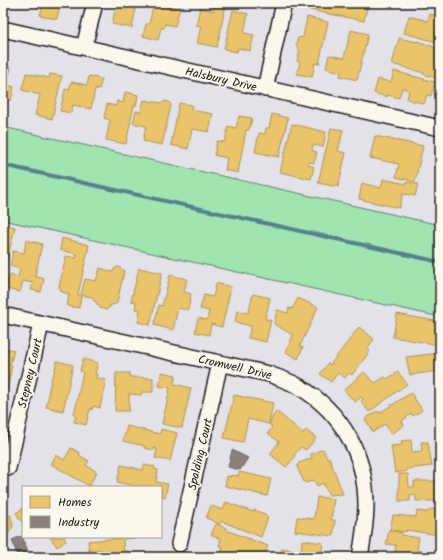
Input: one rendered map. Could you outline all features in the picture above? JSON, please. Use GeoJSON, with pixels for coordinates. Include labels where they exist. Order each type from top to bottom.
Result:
{"type":"FeatureCollection","features":[{"type":"Feature","properties":{"kind":"street"},"geometry":{"type":"LineString","coordinates":[[84,47],[95,3]]}},
{"type":"Feature","properties":{"kind":"street"},"geometry":{"type":"LineString","coordinates":[[265,89],[284,3]]}},
{"type":"Feature","properties":{"kind":"street","name":"Halsbury Drive"},"geometry":{"type":"LineString","coordinates":[[3,29],[440,128]]}},
{"type":"Feature","properties":{"kind":"street","name":"Cromwell Drive"},"geometry":{"type":"LineString","coordinates":[[3,315],[270,374],[297,386],[327,409],[341,425],[358,455],[364,481],[366,506],[365,526],[360,557]]}},
{"type":"Feature","properties":{"kind":"street","name":"Stepney Court"},"geometry":{"type":"LineString","coordinates":[[8,468],[41,324]]}},
{"type":"Feature","properties":{"kind":"street","name":"Spalding Court"},"geometry":{"type":"LineString","coordinates":[[179,544],[220,363]]}},
{"type":"Feature","properties":{"kind":"green space"},"geometry":{"type":"Polygon","coordinates":[[[3,127],[440,225],[440,317],[3,220],[3,127]]]}},
{"type":"Feature","properties":{"kind":"building: Homes"},"geometry":{"type":"Polygon","coordinates":[[[43,3],[72,3],[71,8],[60,5],[57,19],[40,16],[43,3]]]}},
{"type":"Feature","properties":{"kind":"building: Homes"},"geometry":{"type":"Polygon","coordinates":[[[117,3],[137,3],[132,28],[112,24],[117,3]]]}},
{"type":"Feature","properties":{"kind":"building: Homes"},"geometry":{"type":"Polygon","coordinates":[[[154,3],[169,3],[169,5],[180,8],[175,26],[165,24],[164,28],[161,28],[158,40],[143,36],[146,24],[149,24],[154,3]]]}},
{"type":"Feature","properties":{"kind":"building: Homes"},"geometry":{"type":"Polygon","coordinates":[[[214,3],[226,4],[217,47],[197,43],[201,26],[196,25],[200,8],[213,11],[214,3]]]}},
{"type":"Feature","properties":{"kind":"building: Homes"},"geometry":{"type":"Polygon","coordinates":[[[311,3],[368,4],[364,21],[310,10],[311,3]]]}},
{"type":"Feature","properties":{"kind":"building: Homes"},"geometry":{"type":"Polygon","coordinates":[[[233,10],[248,14],[244,33],[254,35],[250,51],[238,48],[237,52],[224,49],[233,10]]]}},
{"type":"Feature","properties":{"kind":"building: Homes"},"geometry":{"type":"Polygon","coordinates":[[[430,14],[440,17],[440,43],[404,33],[409,16],[428,21],[430,14]]]}},
{"type":"Feature","properties":{"kind":"building: Homes"},"geometry":{"type":"Polygon","coordinates":[[[307,17],[328,22],[319,64],[315,63],[312,77],[297,74],[300,62],[297,61],[300,51],[296,45],[298,38],[303,37],[307,17]]]}},
{"type":"Feature","properties":{"kind":"building: Homes"},"geometry":{"type":"Polygon","coordinates":[[[351,30],[368,34],[357,80],[340,76],[341,72],[326,68],[329,55],[344,58],[351,30]]]}},
{"type":"Feature","properties":{"kind":"building: Homes"},"geometry":{"type":"Polygon","coordinates":[[[399,38],[417,41],[440,50],[440,64],[436,78],[392,64],[399,38]]]}},
{"type":"Feature","properties":{"kind":"building: Homes"},"geometry":{"type":"Polygon","coordinates":[[[3,66],[11,68],[7,85],[14,87],[11,100],[3,99],[3,66]]]}},
{"type":"Feature","properties":{"kind":"building: Homes"},"geometry":{"type":"Polygon","coordinates":[[[394,71],[435,82],[431,96],[427,95],[424,104],[407,99],[409,90],[402,88],[399,98],[387,95],[387,97],[374,93],[378,79],[391,82],[394,71]]]}},
{"type":"Feature","properties":{"kind":"building: Homes"},"geometry":{"type":"Polygon","coordinates":[[[26,73],[49,78],[50,74],[62,76],[52,119],[35,115],[40,95],[22,90],[26,73]]]}},
{"type":"Feature","properties":{"kind":"building: Homes"},"geometry":{"type":"Polygon","coordinates":[[[89,76],[102,79],[99,90],[95,89],[91,109],[73,105],[71,113],[60,111],[65,89],[69,90],[71,82],[87,85],[89,76]]]}},
{"type":"Feature","properties":{"kind":"building: Homes"},"geometry":{"type":"Polygon","coordinates":[[[125,92],[138,95],[136,106],[134,105],[126,144],[106,140],[110,120],[104,118],[107,104],[116,106],[117,101],[123,103],[125,92]]]}},
{"type":"Feature","properties":{"kind":"building: Homes"},"geometry":{"type":"Polygon","coordinates":[[[144,100],[162,103],[166,101],[171,105],[162,145],[143,141],[146,126],[133,123],[136,111],[141,112],[144,100]]]}},
{"type":"Feature","properties":{"kind":"building: Homes"},"geometry":{"type":"Polygon","coordinates":[[[179,103],[192,105],[191,110],[213,114],[209,132],[192,129],[188,149],[171,145],[179,103]]]}},
{"type":"Feature","properties":{"kind":"building: Homes"},"geometry":{"type":"Polygon","coordinates":[[[272,114],[288,118],[279,157],[255,152],[259,133],[265,134],[266,128],[269,128],[272,114]]]}},
{"type":"Feature","properties":{"kind":"building: Homes"},"geometry":{"type":"Polygon","coordinates":[[[239,116],[252,118],[249,130],[246,130],[238,173],[225,170],[227,158],[214,155],[217,141],[225,142],[228,126],[236,128],[239,116]]]}},
{"type":"Feature","properties":{"kind":"building: Homes"},"geometry":{"type":"Polygon","coordinates":[[[292,124],[326,132],[323,147],[313,145],[312,151],[317,152],[314,163],[309,162],[308,165],[314,167],[311,179],[280,172],[292,124]]]}},
{"type":"Feature","properties":{"kind":"building: Homes"},"geometry":{"type":"Polygon","coordinates":[[[331,128],[343,130],[338,151],[346,153],[338,187],[318,183],[331,128]]]}},
{"type":"Feature","properties":{"kind":"building: Homes"},"geometry":{"type":"Polygon","coordinates":[[[375,136],[423,146],[415,182],[396,177],[399,164],[370,158],[375,136]]]}},
{"type":"Feature","properties":{"kind":"building: Homes"},"geometry":{"type":"Polygon","coordinates":[[[383,179],[406,184],[406,182],[418,184],[415,196],[403,194],[399,208],[359,199],[362,183],[381,188],[383,179]]]}},
{"type":"Feature","properties":{"kind":"building: Homes"},"geometry":{"type":"Polygon","coordinates":[[[3,224],[15,227],[3,279],[3,224]]]}},
{"type":"Feature","properties":{"kind":"building: Homes"},"geometry":{"type":"Polygon","coordinates":[[[62,238],[89,245],[78,295],[81,296],[79,308],[67,306],[69,294],[62,292],[59,287],[66,256],[76,258],[77,254],[60,250],[62,238]]]}},
{"type":"Feature","properties":{"kind":"building: Homes"},"geometry":{"type":"Polygon","coordinates":[[[26,240],[42,244],[35,276],[44,279],[41,292],[31,290],[33,283],[23,281],[20,292],[6,289],[9,275],[18,277],[20,269],[10,266],[13,251],[24,253],[26,240]]]}},
{"type":"Feature","properties":{"kind":"building: Homes"},"geometry":{"type":"Polygon","coordinates":[[[117,267],[124,271],[117,303],[110,305],[110,307],[106,310],[100,308],[92,297],[81,295],[85,279],[96,281],[100,268],[113,272],[117,267]]]}},
{"type":"Feature","properties":{"kind":"building: Homes"},"geometry":{"type":"Polygon","coordinates":[[[139,268],[162,273],[150,325],[138,322],[140,310],[135,309],[136,302],[131,301],[139,268]]]}},
{"type":"Feature","properties":{"kind":"building: Homes"},"geometry":{"type":"Polygon","coordinates":[[[170,275],[187,279],[184,292],[191,294],[188,310],[178,308],[173,330],[154,325],[159,305],[162,306],[170,275]]]}},
{"type":"Feature","properties":{"kind":"building: Homes"},"geometry":{"type":"Polygon","coordinates":[[[216,283],[231,287],[222,327],[211,324],[209,335],[195,332],[198,318],[207,320],[209,311],[200,309],[204,295],[213,297],[216,283]]]}},
{"type":"Feature","properties":{"kind":"building: Homes"},"geometry":{"type":"Polygon","coordinates":[[[253,294],[270,298],[265,319],[271,320],[266,342],[248,338],[251,326],[235,322],[237,311],[248,313],[253,294]]]}},
{"type":"Feature","properties":{"kind":"building: Homes"},"geometry":{"type":"Polygon","coordinates":[[[298,298],[318,307],[300,346],[303,347],[298,359],[286,352],[293,335],[274,324],[277,310],[288,313],[289,308],[292,309],[298,298]]]}},
{"type":"Feature","properties":{"kind":"building: Homes"},"geometry":{"type":"Polygon","coordinates":[[[397,314],[440,322],[440,345],[393,337],[397,314]]]}},
{"type":"Feature","properties":{"kind":"building: Homes"},"geometry":{"type":"Polygon","coordinates":[[[359,327],[374,339],[367,349],[370,351],[352,375],[349,373],[345,378],[338,373],[331,382],[320,374],[328,363],[330,365],[359,327]]]}},
{"type":"Feature","properties":{"kind":"building: Homes"},"geometry":{"type":"Polygon","coordinates":[[[3,348],[14,350],[10,365],[12,366],[6,394],[3,394],[3,348]]]}},
{"type":"Feature","properties":{"kind":"building: Homes"},"geometry":{"type":"Polygon","coordinates":[[[440,353],[440,377],[438,371],[410,375],[406,357],[440,353]]]}},
{"type":"Feature","properties":{"kind":"building: Homes"},"geometry":{"type":"Polygon","coordinates":[[[83,359],[98,363],[95,374],[97,374],[96,378],[106,380],[100,408],[93,406],[92,410],[90,409],[86,425],[74,422],[76,416],[74,415],[83,372],[80,371],[83,359]]]}},
{"type":"Feature","properties":{"kind":"building: Homes"},"geometry":{"type":"Polygon","coordinates":[[[57,361],[73,365],[63,411],[46,407],[52,376],[57,361]]]}},
{"type":"Feature","properties":{"kind":"building: Homes"},"geometry":{"type":"Polygon","coordinates":[[[162,372],[176,375],[174,384],[191,388],[182,428],[162,424],[170,388],[159,386],[162,372]]]}},
{"type":"Feature","properties":{"kind":"building: Homes"},"geometry":{"type":"Polygon","coordinates":[[[364,372],[375,383],[385,377],[387,379],[398,372],[407,384],[369,412],[361,401],[363,399],[361,397],[355,402],[344,390],[364,372]]]}},
{"type":"Feature","properties":{"kind":"building: Homes"},"geometry":{"type":"Polygon","coordinates":[[[116,373],[130,373],[130,377],[153,378],[153,392],[142,392],[141,395],[129,394],[129,411],[115,411],[116,373]]]}},
{"type":"Feature","properties":{"kind":"building: Homes"},"geometry":{"type":"Polygon","coordinates":[[[411,393],[422,410],[413,416],[411,414],[402,421],[404,425],[391,434],[385,424],[373,432],[365,419],[377,411],[379,413],[411,393]]]}},
{"type":"Feature","properties":{"kind":"building: Homes"},"geometry":{"type":"Polygon","coordinates":[[[234,395],[273,403],[269,424],[248,419],[243,442],[224,438],[234,395]]]}},
{"type":"Feature","properties":{"kind":"building: Homes"},"geometry":{"type":"Polygon","coordinates":[[[276,411],[303,433],[306,430],[316,438],[306,450],[301,447],[286,467],[270,454],[279,442],[268,433],[272,428],[269,424],[276,411]]]}},
{"type":"Feature","properties":{"kind":"building: Homes"},"geometry":{"type":"Polygon","coordinates":[[[127,426],[160,434],[161,429],[177,433],[170,461],[155,458],[157,449],[154,448],[154,450],[144,448],[145,446],[123,441],[127,426]]]}},
{"type":"Feature","properties":{"kind":"building: Homes"},"geometry":{"type":"Polygon","coordinates":[[[411,440],[412,452],[422,451],[421,442],[428,442],[432,466],[407,469],[407,471],[395,473],[391,446],[402,445],[401,441],[411,440]]]}},
{"type":"Feature","properties":{"kind":"building: Homes"},"geometry":{"type":"Polygon","coordinates":[[[71,448],[80,453],[79,455],[89,461],[86,465],[97,472],[89,486],[51,464],[56,455],[64,460],[71,448]]]}},
{"type":"Feature","properties":{"kind":"building: Homes"},"geometry":{"type":"Polygon","coordinates":[[[323,449],[327,458],[329,457],[343,494],[329,495],[323,483],[317,486],[314,480],[306,483],[304,482],[297,467],[299,463],[312,458],[311,454],[323,449]]]}},
{"type":"Feature","properties":{"kind":"building: Homes"},"geometry":{"type":"Polygon","coordinates":[[[121,465],[143,470],[144,465],[155,467],[154,469],[158,470],[156,482],[168,484],[165,497],[162,496],[162,486],[135,486],[117,482],[121,465]]]}},
{"type":"Feature","properties":{"kind":"building: Homes"},"geometry":{"type":"Polygon","coordinates":[[[239,472],[271,479],[267,496],[225,486],[227,476],[238,476],[239,472]]]}},
{"type":"Feature","properties":{"kind":"building: Homes"},"geometry":{"type":"Polygon","coordinates":[[[399,474],[408,474],[409,487],[414,487],[414,481],[440,481],[440,501],[416,501],[416,495],[410,495],[410,501],[399,501],[399,474]]]}},
{"type":"Feature","properties":{"kind":"building: Homes"},"geometry":{"type":"Polygon","coordinates":[[[317,497],[334,499],[331,520],[335,520],[333,536],[295,531],[297,517],[314,519],[317,497]]]}},
{"type":"Feature","properties":{"kind":"building: Homes"},"geometry":{"type":"Polygon","coordinates":[[[226,502],[253,512],[254,510],[265,514],[264,515],[268,517],[261,537],[221,521],[220,524],[206,518],[211,506],[223,510],[226,502]]]}},
{"type":"Feature","properties":{"kind":"building: Homes"},"geometry":{"type":"Polygon","coordinates":[[[22,509],[22,522],[16,513],[22,509]]]}},
{"type":"Feature","properties":{"kind":"building: Homes"},"geometry":{"type":"Polygon","coordinates":[[[432,509],[440,509],[440,535],[406,530],[406,532],[390,530],[393,515],[416,517],[417,511],[427,512],[432,509]]]}},
{"type":"Feature","properties":{"kind":"building: Homes"},"geometry":{"type":"Polygon","coordinates":[[[3,511],[11,516],[13,526],[3,542],[3,511]]]}},
{"type":"Feature","properties":{"kind":"building: Homes"},"geometry":{"type":"Polygon","coordinates":[[[216,524],[226,528],[226,530],[268,546],[263,557],[232,557],[221,553],[223,547],[219,546],[221,539],[211,535],[216,524]]]}},
{"type":"Feature","properties":{"kind":"building: Homes"},"geometry":{"type":"Polygon","coordinates":[[[389,530],[402,533],[402,535],[419,538],[417,550],[427,552],[427,557],[394,557],[396,545],[386,544],[389,530]]]}},
{"type":"Feature","properties":{"kind":"building: Homes"},"geometry":{"type":"Polygon","coordinates":[[[51,538],[64,538],[66,541],[57,547],[51,538]]]}},
{"type":"Feature","properties":{"kind":"building: Homes"},"geometry":{"type":"Polygon","coordinates":[[[135,538],[123,539],[124,551],[130,553],[130,557],[100,557],[102,554],[101,549],[89,551],[88,541],[135,538]]]}},
{"type":"Feature","properties":{"kind":"building: Homes"},"geometry":{"type":"Polygon","coordinates":[[[302,540],[323,543],[321,557],[281,557],[282,548],[301,551],[302,540]]]}},
{"type":"Feature","properties":{"kind":"building: Industry"},"geometry":{"type":"Polygon","coordinates":[[[232,450],[248,458],[240,470],[228,467],[232,450]]]}},
{"type":"Feature","properties":{"kind":"building: Industry"},"geometry":{"type":"Polygon","coordinates":[[[22,536],[28,551],[17,555],[12,540],[22,536]]]}},
{"type":"Feature","properties":{"kind":"waterway"},"geometry":{"type":"LineString","coordinates":[[3,165],[440,262]]}}]}
